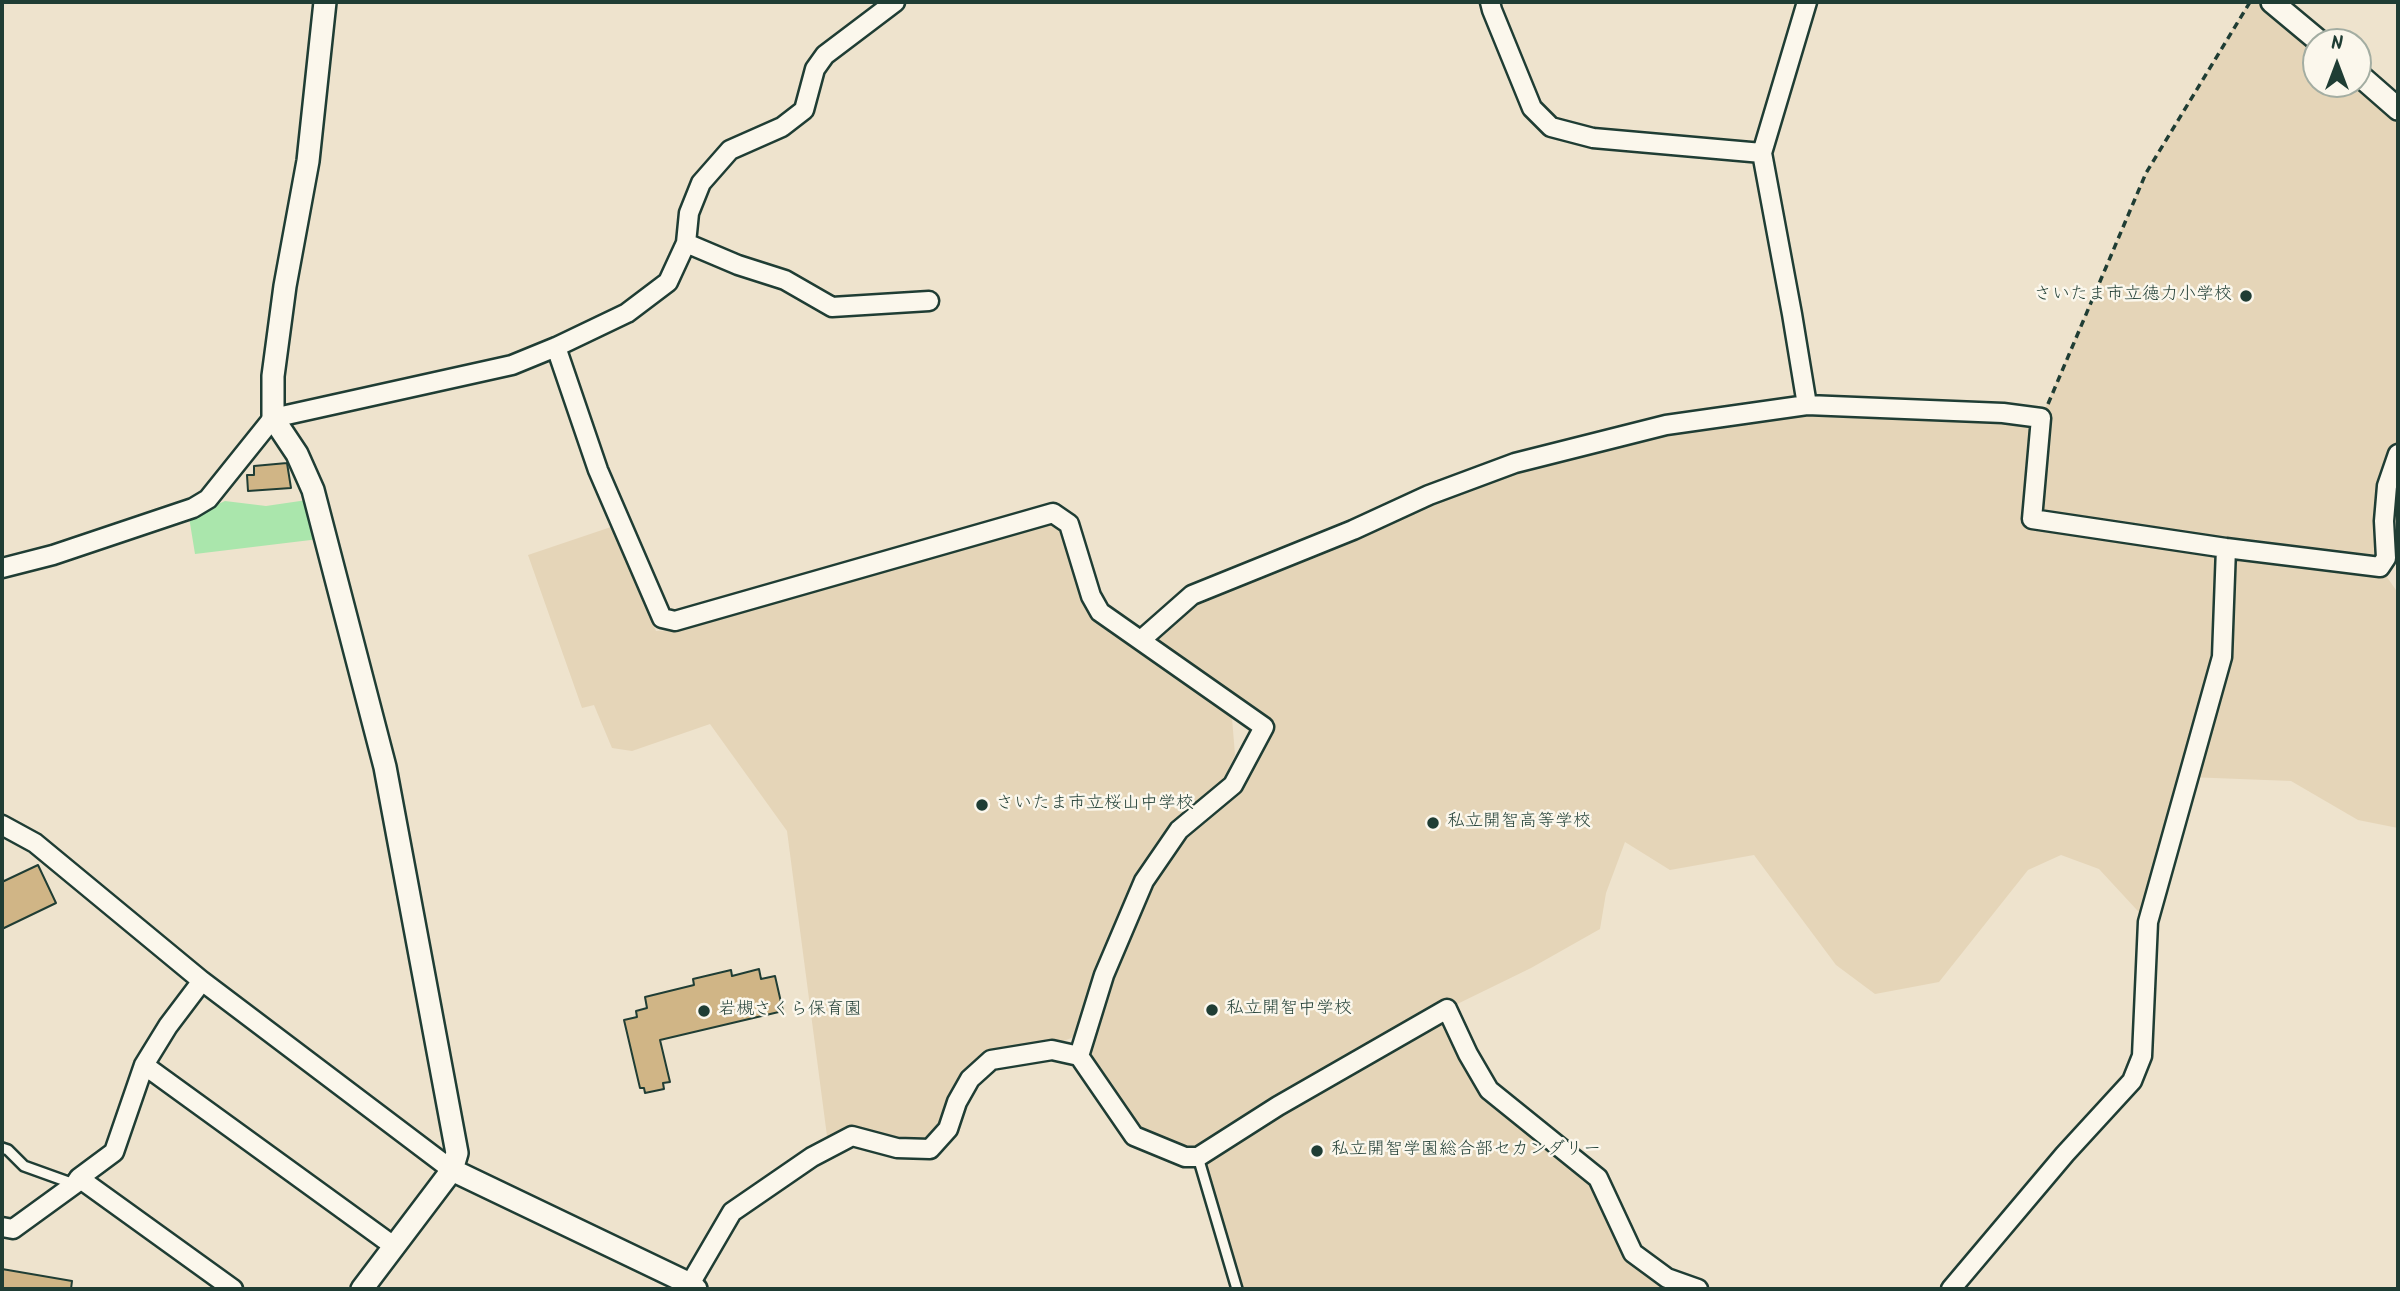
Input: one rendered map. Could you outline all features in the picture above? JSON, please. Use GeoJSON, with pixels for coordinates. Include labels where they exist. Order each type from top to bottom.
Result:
{"type":"FeatureCollection","features":[{"type":"Feature","properties":{"kind":"street"},"geometry":{"type":"LineString","coordinates":[[325,2],[308,161],[285,286],[273,376],[274,418],[297,454],[313,490],[385,767],[457,1153],[452,1170],[362,1289]]}},
{"type":"Feature","properties":{"kind":"street"},"geometry":{"type":"LineString","coordinates":[[2,568],[52,555],[194,508],[208,499],[274,418],[512,365],[627,313],[667,282],[686,243],[689,213],[701,183],[730,150],[782,127],[804,110],[815,69],[825,55],[895,2]]}},
{"type":"Feature","properties":{"kind":"street"},"geometry":{"type":"LineString","coordinates":[[1490,2],[1532,108],[1551,127],[1592,138],[1762,153]]}},
{"type":"Feature","properties":{"kind":"street"},"geometry":{"type":"LineString","coordinates":[[1807,2],[1762,153],[1807,405]]}},
{"type":"Feature","properties":{"kind":"street"},"geometry":{"type":"LineString","coordinates":[[2272,2],[2303,28]]}},
{"type":"Feature","properties":{"kind":"street"},"geometry":{"type":"LineString","coordinates":[[2372,85],[2397,105]]}},
{"type":"Feature","properties":{"kind":"street"},"geometry":{"type":"LineString","coordinates":[[686,243],[737,265],[785,280],[832,307],[929,301]]}},
{"type":"Feature","properties":{"kind":"street"},"geometry":{"type":"LineString","coordinates":[[556,347],[598,470],[662,618],[675,621],[1053,513],[1069,524],[1091,596],[1100,612],[1264,727],[1233,785],[1179,830],[1144,881],[1104,975],[1079,1056]]}},
{"type":"Feature","properties":{"kind":"street"},"geometry":{"type":"LineString","coordinates":[[1141,640],[1192,595],[1353,530],[1429,495],[1514,463],[1666,425],[1807,405],[2042,418],[2032,519],[2226,548],[2380,567],[2386,558],[2384,521],[2387,486],[2398,453]]}},
{"type":"Feature","properties":{"kind":"street"},"geometry":{"type":"LineString","coordinates":[[1951,1289],[2065,1154],[2132,1081],[2142,1056],[2148,922],[2222,657],[2226,548]]}},
{"type":"Feature","properties":{"kind":"street"},"geometry":{"type":"LineString","coordinates":[[2,825],[35,843],[202,981],[452,1170],[693,1287],[732,1212],[812,1157],[852,1136],[897,1147],[930,1149],[948,1129],[957,1102],[970,1079],[991,1060],[1052,1050],[1079,1056],[1133,1136],[1185,1157],[1198,1157],[1278,1106],[1447,1009],[1489,1090],[1598,1178],[1633,1253],[1667,1278],[1698,1289]]}},
{"type":"Feature","properties":{"kind":"street"},"geometry":{"type":"LineString","coordinates":[[2,1227],[13,1229],[114,1152],[144,1065],[168,1026],[202,981]]}},
{"type":"Feature","properties":{"kind":"street"},"geometry":{"type":"LineString","coordinates":[[144,1065],[395,1248]]}},
{"type":"Feature","properties":{"kind":"street"},"geometry":{"type":"LineString","coordinates":[[77,1181],[233,1289]]}},
{"type":"Feature","properties":{"kind":"lane"},"geometry":{"type":"LineString","coordinates":[[2,1148],[8,1150],[24,1166],[77,1181]]}},
{"type":"Feature","properties":{"kind":"lane"},"geometry":{"type":"LineString","coordinates":[[1198,1157],[1237,1289]]}},
{"type":"Feature","properties":{"kind":"path"},"geometry":{"type":"LineString","coordinates":[[2042,418],[2146,173],[2250,2]]}},
{"type":"Feature","properties":{"kind":"shaded area"},"geometry":{"type":"Polygon","coordinates":[[[2249,2],[2266,2],[2302,34],[2302,98],[2372,96],[2398,118],[2398,457],[2380,567],[2398,593],[2398,828],[2358,820],[2291,781],[2188,777],[2148,922],[2099,869],[2061,855],[2028,870],[1939,982],[1875,994],[1836,965],[1754,855],[1670,870],[1625,842],[1606,893],[1600,929],[1531,968],[1447,1009],[1489,1090],[1598,1178],[1643,1260],[1698,1289],[1237,1289],[1198,1158],[1134,1136],[1079,1056],[1144,881],[1233,785],[1264,728],[1141,640],[1192,595],[1515,463],[1807,405],[2041,418],[2146,173],[2249,2]]]}},
{"type":"Feature","properties":{"kind":"shaded area","name":"さいたま市立桜山中学校"},"geometry":{"type":"Polygon","coordinates":[[[1052,517],[1064,524],[1090,616],[1232,718],[1235,755],[1224,779],[1166,832],[1137,882],[1102,950],[1083,1033],[1052,1046],[979,1060],[936,1138],[907,1141],[879,1132],[827,1136],[787,831],[710,724],[632,751],[612,748],[594,705],[582,708],[528,555],[611,527],[656,631],[678,630],[1052,517]]]}},
{"type":"Feature","properties":{"kind":"green space"},"geometry":{"type":"Polygon","coordinates":[[[307,500],[319,539],[195,554],[189,517],[225,501],[266,506],[307,500]]]}},
{"type":"Feature","properties":{"kind":"building"},"geometry":{"type":"Polygon","coordinates":[[[287,463],[291,488],[248,491],[247,475],[254,475],[254,466],[287,463]]]}},
{"type":"Feature","properties":{"kind":"building"},"geometry":{"type":"Polygon","coordinates":[[[38,865],[56,903],[2,929],[2,882],[38,865]]]}},
{"type":"Feature","properties":{"kind":"building"},"geometry":{"type":"Polygon","coordinates":[[[759,969],[761,979],[775,976],[783,1011],[660,1040],[670,1082],[663,1083],[664,1089],[645,1093],[644,1088],[640,1088],[624,1020],[637,1017],[636,1011],[647,1008],[645,997],[694,985],[693,979],[731,970],[732,976],[759,969]]]}},
{"type":"Feature","properties":{"kind":"building"},"geometry":{"type":"Polygon","coordinates":[[[2,1269],[72,1281],[71,1289],[2,1289],[2,1269]]]}},
{"type":"Feature","properties":{"kind":"place","name":"さいたま市立徳力小学校"},"geometry":{"type":"Point","coordinates":[2246,296]}},
{"type":"Feature","properties":{"kind":"place","name":"さいたま市立桜山中学校"},"geometry":{"type":"Point","coordinates":[982,805]}},
{"type":"Feature","properties":{"kind":"place","name":"私立開智高等学校"},"geometry":{"type":"Point","coordinates":[1433,823]}},
{"type":"Feature","properties":{"kind":"place","name":"私立開智中学校"},"geometry":{"type":"Point","coordinates":[1212,1010]}},
{"type":"Feature","properties":{"kind":"place","name":"岩槻さくら保育園"},"geometry":{"type":"Point","coordinates":[704,1011]}},
{"type":"Feature","properties":{"kind":"place","name":"私立開智学園総合部セカンダリー"},"geometry":{"type":"Point","coordinates":[1317,1151]}}]}
